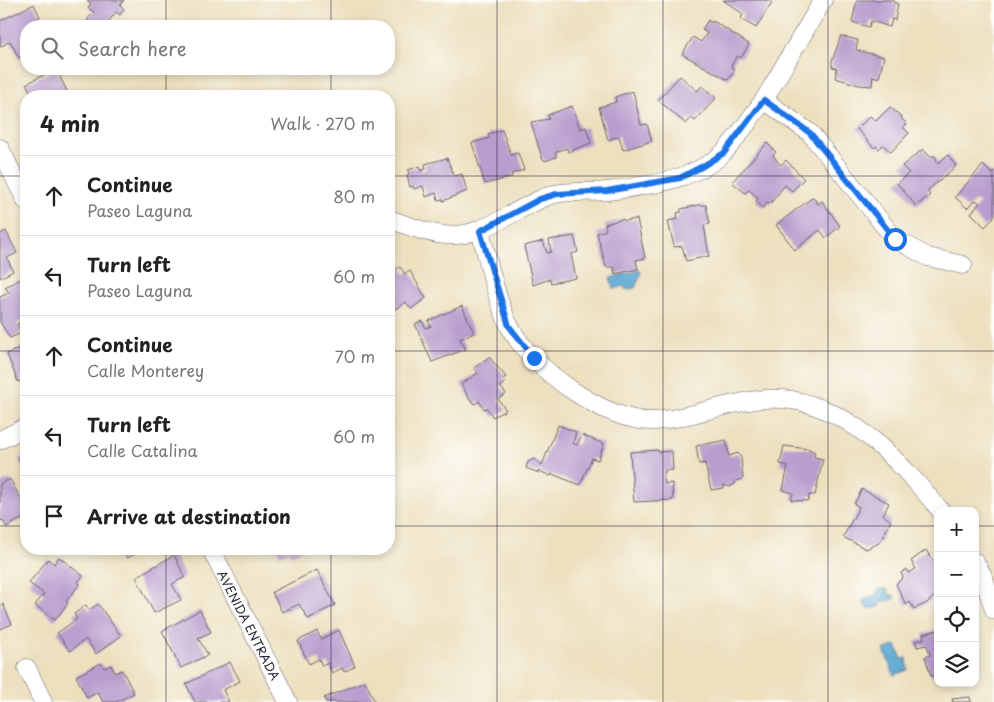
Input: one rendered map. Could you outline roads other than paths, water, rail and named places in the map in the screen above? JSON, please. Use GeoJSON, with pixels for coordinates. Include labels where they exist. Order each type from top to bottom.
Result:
{"type":"FeatureCollection","features":[{"type":"Feature","properties":{"kind":"street"},"geometry":{"type":"LineString","coordinates":[[395,220],[429,233],[458,236],[480,231],[540,199],[557,194],[607,191],[680,178],[724,153],[764,100],[823,0]]}},
{"type":"Feature","properties":{"kind":"street"},"geometry":{"type":"LineString","coordinates":[[764,100],[810,133],[895,239],[928,257],[963,265]]}},
{"type":"Feature","properties":{"kind":"street"},"geometry":{"type":"LineString","coordinates":[[0,148],[20,189]]}},
{"type":"Feature","properties":{"kind":"street"},"geometry":{"type":"LineString","coordinates":[[480,231],[509,326],[534,358],[584,400],[619,416],[653,421],[695,414],[748,400],[792,400],[839,415],[880,446],[937,507]]}},
{"type":"Feature","properties":{"kind":"street"},"geometry":{"type":"LineString","coordinates":[[0,440],[20,430]]}},
{"type":"Feature","properties":{"kind":"street","name":"AVENIDA ENTRADA"},"geometry":{"type":"LineString","coordinates":[[214,555],[288,702]]}},
{"type":"Feature","properties":{"kind":"street"},"geometry":{"type":"LineString","coordinates":[[979,569],[984,578],[994,610]]}},
{"type":"Feature","properties":{"kind":"street"},"geometry":{"type":"LineString","coordinates":[[27,668],[43,702]]}},
{"type":"Feature","properties":{"kind":"water"},"geometry":{"type":"Polygon","coordinates":[[[640,270],[641,274],[635,288],[626,290],[624,286],[614,289],[610,278],[640,270]]]}},
{"type":"Feature","properties":{"kind":"water"},"geometry":{"type":"Polygon","coordinates":[[[879,589],[887,589],[890,595],[894,595],[894,599],[881,603],[880,607],[867,609],[862,601],[875,595],[879,589]]]}},
{"type":"Feature","properties":{"kind":"water"},"geometry":{"type":"Polygon","coordinates":[[[896,645],[902,659],[907,658],[908,670],[894,675],[884,650],[896,645]]]}}]}
